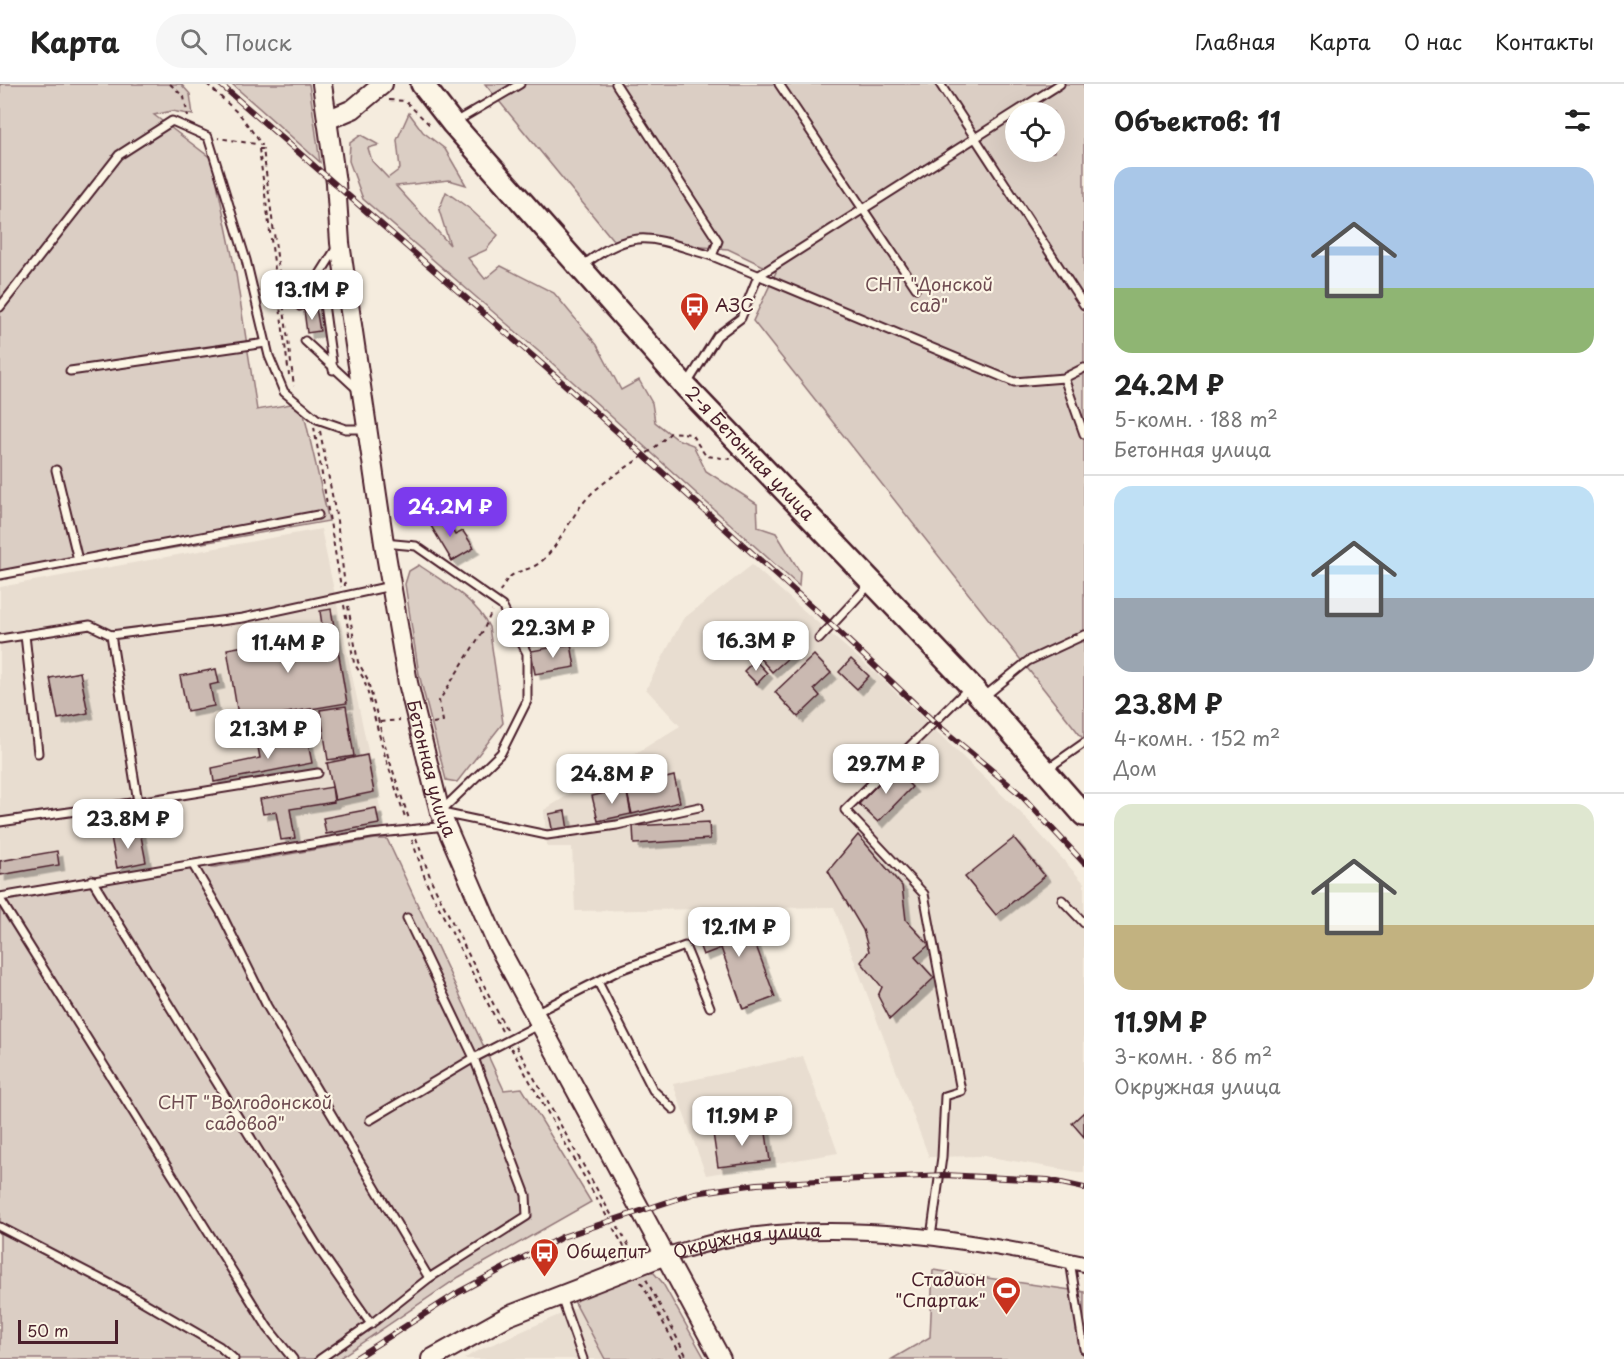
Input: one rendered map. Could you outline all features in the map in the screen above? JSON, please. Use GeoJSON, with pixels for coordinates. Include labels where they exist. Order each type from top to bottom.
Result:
{"type":"FeatureCollection","features":[{"type":"Feature","properties":{"kind":"main road","name":"Бетонная улица"},"geometry":{"type":"LineString","coordinates":[[321,84],[336,183],[340,243],[391,586],[418,726],[443,819],[496,942],[642,1210],[663,1256],[721,1359]]}},
{"type":"Feature","properties":{"kind":"main road","name":"2-я Бетонная улица"},"geometry":{"type":"LineString","coordinates":[[422,84],[446,129],[580,267],[686,387],[976,692],[1084,815]]}},
{"type":"Feature","properties":{"kind":"main road"},"geometry":{"type":"LineString","coordinates":[[327,120],[385,92]]}},
{"type":"Feature","properties":{"kind":"main road","name":"Окружная улица"},"geometry":{"type":"LineString","coordinates":[[431,1359],[448,1354],[508,1316],[663,1256]]}},
{"type":"Feature","properties":{"kind":"street","name":"Окружная улица"},"geometry":{"type":"LineString","coordinates":[[663,1256],[732,1238],[788,1231],[856,1230],[931,1237],[1077,1263]]}},
{"type":"Feature","properties":{"kind":"lane"},"geometry":{"type":"LineString","coordinates":[[446,129],[520,84]]}},
{"type":"Feature","properties":{"kind":"lane"},"geometry":{"type":"LineString","coordinates":[[616,84],[718,241],[712,256]]}},
{"type":"Feature","properties":{"kind":"lane"},"geometry":{"type":"LineString","coordinates":[[779,84],[916,288]]}},
{"type":"Feature","properties":{"kind":"lane"},"geometry":{"type":"LineString","coordinates":[[940,84],[1084,305]]}},
{"type":"Feature","properties":{"kind":"lane"},"geometry":{"type":"LineString","coordinates":[[686,387],[717,336],[741,318],[758,276],[1060,84]]}},
{"type":"Feature","properties":{"kind":"lane"},"geometry":{"type":"LineString","coordinates":[[0,307],[118,154],[172,121],[190,127],[208,137],[246,260],[266,343],[284,392],[317,419],[346,429],[367,429]]}},
{"type":"Feature","properties":{"kind":"lane"},"geometry":{"type":"LineString","coordinates":[[580,267],[607,247],[633,238],[660,241],[712,256],[1014,382],[1064,378],[1084,368]]}},
{"type":"Feature","properties":{"kind":"lane"},"geometry":{"type":"LineString","coordinates":[[300,306],[340,243]]}},
{"type":"Feature","properties":{"kind":"lane"},"geometry":{"type":"LineString","coordinates":[[320,275],[333,370]]}},
{"type":"Feature","properties":{"kind":"lane"},"geometry":{"type":"LineString","coordinates":[[305,341],[333,370],[362,394]]}},
{"type":"Feature","properties":{"kind":"lane"},"geometry":{"type":"LineString","coordinates":[[70,370],[266,343]]}},
{"type":"Feature","properties":{"kind":"lane"},"geometry":{"type":"LineString","coordinates":[[1064,378],[1084,434]]}},
{"type":"Feature","properties":{"kind":"lane"},"geometry":{"type":"LineString","coordinates":[[56,470],[78,560]]}},
{"type":"Feature","properties":{"kind":"lane"},"geometry":{"type":"LineString","coordinates":[[0,575],[318,515]]}},
{"type":"Feature","properties":{"kind":"lane"},"geometry":{"type":"LineString","coordinates":[[384,543],[416,546],[502,606],[526,653],[526,701],[501,753],[443,819]]}},
{"type":"Feature","properties":{"kind":"lane"},"geometry":{"type":"LineString","coordinates":[[819,639],[872,582]]}},
{"type":"Feature","properties":{"kind":"lane"},"geometry":{"type":"LineString","coordinates":[[0,639],[90,625],[111,635],[243,618],[391,586]]}},
{"type":"Feature","properties":{"kind":"lane"},"geometry":{"type":"LineString","coordinates":[[25,635],[38,753]]}},
{"type":"Feature","properties":{"kind":"lane"},"geometry":{"type":"LineString","coordinates":[[111,635],[138,802]]}},
{"type":"Feature","properties":{"kind":"lane"},"geometry":{"type":"LineString","coordinates":[[931,1237],[942,1157],[945,1096],[961,1091],[924,894],[845,810],[943,711],[1028,661],[1084,635]]}},
{"type":"Feature","properties":{"kind":"lane"},"geometry":{"type":"LineString","coordinates":[[1046,770],[1084,743]]}},
{"type":"Feature","properties":{"kind":"lane"},"geometry":{"type":"LineString","coordinates":[[0,822],[318,773]]}},
{"type":"Feature","properties":{"kind":"lane"},"geometry":{"type":"LineString","coordinates":[[293,1359],[268,1328],[0,898],[92,880],[358,836],[443,819],[547,835],[617,825],[699,807]]}},
{"type":"Feature","properties":{"kind":"lane"},"geometry":{"type":"LineString","coordinates":[[193,865],[221,913],[284,1037],[429,1278]]}},
{"type":"Feature","properties":{"kind":"lane"},"geometry":{"type":"LineString","coordinates":[[92,880],[323,1255],[371,1324]]}},
{"type":"Feature","properties":{"kind":"lane"},"geometry":{"type":"LineString","coordinates":[[1062,900],[1084,923]]}},
{"type":"Feature","properties":{"kind":"lane"},"geometry":{"type":"LineString","coordinates":[[321,1359],[371,1324],[429,1278],[527,1216],[526,1195],[474,1058],[407,918]]}},
{"type":"Feature","properties":{"kind":"lane"},"geometry":{"type":"LineString","coordinates":[[370,1120],[620,969],[685,946],[710,1007]]}},
{"type":"Feature","properties":{"kind":"lane"},"geometry":{"type":"LineString","coordinates":[[598,982],[653,1090],[673,1109]]}},
{"type":"Feature","properties":{"kind":"lane"},"geometry":{"type":"LineString","coordinates":[[0,1227],[128,1293],[219,1346],[234,1359]]}},
{"type":"Feature","properties":{"kind":"lane"},"geometry":{"type":"LineString","coordinates":[[1077,1263],[1084,1349]]}},
{"type":"Feature","properties":{"kind":"lane"},"geometry":{"type":"LineString","coordinates":[[560,1294],[583,1359]]}},
{"type":"Feature","properties":{"kind":"path"},"geometry":{"type":"LineString","coordinates":[[170,84],[184,97],[190,127]]}},
{"type":"Feature","properties":{"kind":"path"},"geometry":{"type":"LineString","coordinates":[[207,84],[241,116],[262,145],[294,389]]}},
{"type":"Feature","properties":{"kind":"path"},"geometry":{"type":"LineString","coordinates":[[385,92],[405,101],[446,129]]}},
{"type":"Feature","properties":{"kind":"path"},"geometry":{"type":"LineString","coordinates":[[208,137],[262,145]]}},
{"type":"Feature","properties":{"kind":"path"},"geometry":{"type":"LineString","coordinates":[[497,600],[506,579],[515,572],[529,570],[544,559],[590,495],[658,447],[672,432],[691,434],[706,456],[730,460]]}},
{"type":"Feature","properties":{"kind":"path"},"geometry":{"type":"LineString","coordinates":[[379,723],[400,718],[402,730],[443,721],[439,701],[483,632],[492,610]]}},
{"type":"Feature","properties":{"kind":"path"},"geometry":{"type":"LineString","coordinates":[[638,1275],[683,1359]]}},
{"type":"Feature","properties":{"kind":"path"},"geometry":{"type":"LineString","coordinates":[[645,1277],[688,1359]]}},
{"type":"Feature","properties":{"kind":"shaded area"},"geometry":{"type":"Polygon","coordinates":[[[321,529],[384,826],[0,891],[0,587],[321,529]]]}},
{"type":"Feature","properties":{"kind":"shaded area"},"geometry":{"type":"Polygon","coordinates":[[[752,565],[881,678],[1023,815],[1084,883],[1084,1173],[984,1156],[929,1157],[834,907],[575,911],[572,847],[547,847],[544,810],[680,726],[646,689],[683,619],[752,565]]]}},
{"type":"Feature","properties":{"kind":"shaded area"},"geometry":{"type":"Polygon","coordinates":[[[803,1056],[838,1153],[706,1175],[673,1084],[803,1056]]]}},
{"type":"Feature","properties":{"kind":"shaded area"},"geometry":{"type":"Polygon","coordinates":[[[577,1307],[605,1359],[464,1359],[475,1352],[577,1307]]]}},
{"type":"Feature","properties":{"kind":"green space"},"geometry":{"type":"Polygon","coordinates":[[[0,84],[181,84],[190,94],[193,115],[172,111],[154,115],[212,159],[236,274],[257,410],[291,404],[304,414],[329,521],[0,578],[0,84]]]}},
{"type":"Feature","properties":{"kind":"green space"},"geometry":{"type":"Polygon","coordinates":[[[232,84],[309,84],[320,162],[232,84]]]}},
{"type":"Feature","properties":{"kind":"green space","name":"СНТ \"Донской сад\""},"geometry":{"type":"Polygon","coordinates":[[[485,84],[1084,84],[1084,740],[753,321],[776,272],[728,249],[613,240],[485,84]]]}},
{"type":"Feature","properties":{"kind":"green space"},"geometry":{"type":"Polygon","coordinates":[[[409,113],[423,132],[445,149],[466,185],[449,180],[396,186],[450,245],[439,210],[446,192],[470,209],[498,235],[486,250],[468,258],[485,279],[501,266],[554,293],[597,345],[621,390],[639,380],[652,403],[655,422],[677,439],[693,445],[706,471],[757,504],[758,527],[776,533],[800,572],[799,586],[552,363],[363,199],[349,161],[350,143],[361,135],[379,145],[368,148],[372,161],[388,178],[400,169],[397,140],[409,113]]]}},
{"type":"Feature","properties":{"kind":"green space"},"geometry":{"type":"Polygon","coordinates":[[[419,565],[467,600],[476,608],[489,627],[503,723],[457,782],[446,780],[419,674],[405,584],[409,571],[419,565]]]}},
{"type":"Feature","properties":{"kind":"green space","name":"СНТ \"Волгодонской садовод\""},"geometry":{"type":"Polygon","coordinates":[[[375,839],[387,839],[504,1090],[522,1088],[591,1202],[459,1277],[338,1359],[0,1359],[0,899],[199,866],[215,867],[375,839]]]}},
{"type":"Feature","properties":{"kind":"green space"},"geometry":{"type":"Polygon","coordinates":[[[646,1270],[653,1272],[662,1282],[705,1359],[605,1359],[574,1301],[574,1296],[646,1270]]]}},
{"type":"Feature","properties":{"kind":"green space","name":"Стадион \"Спартак\""},"geometry":{"type":"Polygon","coordinates":[[[933,1270],[1084,1292],[1084,1359],[892,1359],[930,1337],[933,1270]]]}},
{"type":"Feature","properties":{"kind":"building"},"geometry":{"type":"Polygon","coordinates":[[[316,308],[320,331],[307,333],[304,310],[316,308]]]}},
{"type":"Feature","properties":{"kind":"building"},"geometry":{"type":"Polygon","coordinates":[[[442,513],[455,535],[463,531],[474,548],[452,561],[428,521],[442,513]]]}},
{"type":"Feature","properties":{"kind":"building"},"geometry":{"type":"Polygon","coordinates":[[[331,609],[347,703],[239,721],[227,649],[323,632],[320,611],[331,609]]]}},
{"type":"Feature","properties":{"kind":"building"},"geometry":{"type":"Polygon","coordinates":[[[781,633],[796,651],[772,672],[756,654],[781,633]]]}},
{"type":"Feature","properties":{"kind":"building"},"geometry":{"type":"Polygon","coordinates":[[[571,644],[575,667],[535,674],[531,651],[571,644]]]}},
{"type":"Feature","properties":{"kind":"building"},"geometry":{"type":"Polygon","coordinates":[[[814,655],[831,673],[814,689],[820,696],[798,717],[775,692],[814,655]]]}},
{"type":"Feature","properties":{"kind":"building"},"geometry":{"type":"Polygon","coordinates":[[[851,659],[869,676],[857,689],[839,672],[851,659]]]}},
{"type":"Feature","properties":{"kind":"building"},"geometry":{"type":"Polygon","coordinates":[[[755,660],[767,673],[757,684],[744,671],[755,660]]]}},
{"type":"Feature","properties":{"kind":"building"},"geometry":{"type":"Polygon","coordinates":[[[216,669],[219,683],[210,685],[214,706],[187,711],[180,676],[216,669]]]}},
{"type":"Feature","properties":{"kind":"building"},"geometry":{"type":"Polygon","coordinates":[[[80,672],[88,713],[58,719],[50,678],[80,672]]]}},
{"type":"Feature","properties":{"kind":"building"},"geometry":{"type":"Polygon","coordinates":[[[346,706],[354,756],[328,760],[320,710],[346,706]]]}},
{"type":"Feature","properties":{"kind":"building"},"geometry":{"type":"Polygon","coordinates":[[[307,738],[312,763],[214,782],[212,768],[260,758],[258,747],[307,738]]]}},
{"type":"Feature","properties":{"kind":"building"},"geometry":{"type":"Polygon","coordinates":[[[367,755],[374,792],[335,800],[327,763],[367,755]]]}},
{"type":"Feature","properties":{"kind":"building"},"geometry":{"type":"Polygon","coordinates":[[[893,768],[912,787],[878,822],[859,804],[893,768]]]}},
{"type":"Feature","properties":{"kind":"building"},"geometry":{"type":"Polygon","coordinates":[[[674,776],[680,802],[632,814],[626,788],[674,776]]]}},
{"type":"Feature","properties":{"kind":"building"},"geometry":{"type":"Polygon","coordinates":[[[332,787],[334,802],[290,809],[295,838],[281,840],[276,812],[263,814],[260,799],[332,787]]]}},
{"type":"Feature","properties":{"kind":"building"},"geometry":{"type":"Polygon","coordinates":[[[626,788],[631,814],[598,821],[592,796],[626,788]]]}},
{"type":"Feature","properties":{"kind":"building"},"geometry":{"type":"Polygon","coordinates":[[[376,808],[379,824],[326,834],[323,818],[376,808]]]}},
{"type":"Feature","properties":{"kind":"building"},"geometry":{"type":"Polygon","coordinates":[[[565,811],[568,830],[553,833],[549,814],[565,811]]]}},
{"type":"Feature","properties":{"kind":"building"},"geometry":{"type":"Polygon","coordinates":[[[709,822],[710,839],[634,844],[633,826],[709,822]]]}},
{"type":"Feature","properties":{"kind":"building"},"geometry":{"type":"Polygon","coordinates":[[[140,831],[146,862],[117,868],[111,837],[140,831]]]}},
{"type":"Feature","properties":{"kind":"building"},"geometry":{"type":"Polygon","coordinates":[[[858,835],[902,886],[906,920],[929,945],[915,957],[934,978],[890,1019],[878,996],[882,987],[861,962],[869,951],[863,930],[828,871],[858,835]]]}},
{"type":"Feature","properties":{"kind":"building"},"geometry":{"type":"Polygon","coordinates":[[[1014,838],[1045,876],[996,915],[965,877],[1014,838]]]}},
{"type":"Feature","properties":{"kind":"building"},"geometry":{"type":"Polygon","coordinates":[[[57,851],[59,865],[0,875],[0,861],[57,851]]]}},
{"type":"Feature","properties":{"kind":"building"},"geometry":{"type":"Polygon","coordinates":[[[744,913],[775,997],[743,1009],[721,948],[703,955],[694,931],[744,913]]]}},
{"type":"Feature","properties":{"kind":"building"},"geometry":{"type":"Polygon","coordinates":[[[1084,1112],[1084,1137],[1072,1123],[1084,1112]]]}},
{"type":"Feature","properties":{"kind":"building"},"geometry":{"type":"Polygon","coordinates":[[[765,1126],[770,1161],[718,1167],[713,1133],[765,1126]]]}},
{"type":"Feature","properties":{"kind":"railway"},"geometry":{"type":"LineString","coordinates":[[220,84],[543,365],[820,614],[934,722],[1020,794],[1084,863]]}},
{"type":"Feature","properties":{"kind":"railway"},"geometry":{"type":"LineString","coordinates":[[354,1359],[459,1292],[562,1237],[695,1193],[757,1184],[944,1175],[1048,1180],[1084,1188]]}},
{"type":"Feature","properties":{"kind":"place","name":"АЗС"},"geometry":{"type":"Point","coordinates":[694,332]}},
{"type":"Feature","properties":{"kind":"place","name":"Общепит"},"geometry":{"type":"Point","coordinates":[545,1278]}},
{"type":"Feature","properties":{"kind":"place","name":"Стадион \"Спартак\""},"geometry":{"type":"Point","coordinates":[1007,1316]}}]}
